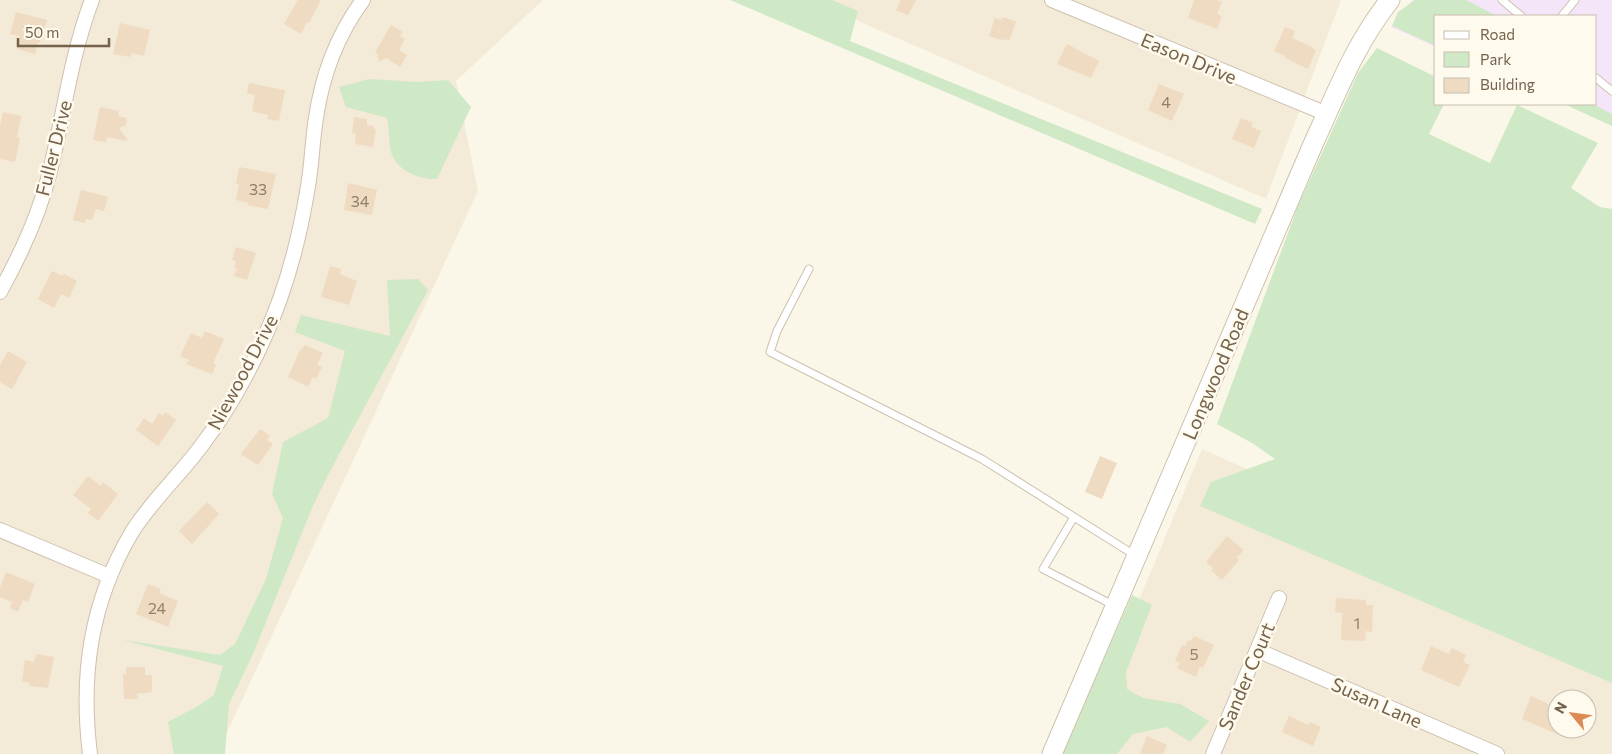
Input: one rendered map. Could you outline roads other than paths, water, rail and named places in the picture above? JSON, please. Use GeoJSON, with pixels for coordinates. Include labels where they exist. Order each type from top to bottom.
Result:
{"type":"FeatureCollection","features":[{"type":"Feature","properties":{"kind":"main road","name":"Longwood Road"},"geometry":{"type":"LineString","coordinates":[[1052,754],[1327,114],[1357,48],[1390,0]]}},
{"type":"Feature","properties":{"kind":"street","name":"Fuller Drive"},"geometry":{"type":"LineString","coordinates":[[0,292],[35,219],[50,173],[72,65],[92,0]]}},
{"type":"Feature","properties":{"kind":"street","name":"Niewood Drive"},"geometry":{"type":"LineString","coordinates":[[90,754],[86,720],[88,653],[98,608],[109,576],[133,531],[150,506],[202,445],[232,400],[266,334],[292,266],[308,191],[321,90],[334,52],[352,15],[363,0]]}},
{"type":"Feature","properties":{"kind":"street","name":"Eason Drive"},"geometry":{"type":"LineString","coordinates":[[1052,0],[1327,114]]}},
{"type":"Feature","properties":{"kind":"street"},"geometry":{"type":"LineString","coordinates":[[0,530],[109,576]]}},
{"type":"Feature","properties":{"kind":"street","name":"Sander Court"},"geometry":{"type":"LineString","coordinates":[[1213,754],[1279,598]]}},
{"type":"Feature","properties":{"kind":"street","name":"Susan Lane"},"geometry":{"type":"LineString","coordinates":[[1257,650],[1497,754]]}},
{"type":"Feature","properties":{"kind":"lane"},"geometry":{"type":"LineString","coordinates":[[1502,0],[1520,15]]}},
{"type":"Feature","properties":{"kind":"lane"},"geometry":{"type":"LineString","coordinates":[[1563,15],[1575,0]]}},
{"type":"Feature","properties":{"kind":"lane"},"geometry":{"type":"LineString","coordinates":[[1597,79],[1612,91]]}},
{"type":"Feature","properties":{"kind":"lane"},"geometry":{"type":"LineString","coordinates":[[809,270],[777,331],[770,352],[982,459],[1136,556]]}},
{"type":"Feature","properties":{"kind":"lane"},"geometry":{"type":"LineString","coordinates":[[1074,516],[1043,569],[1115,606]]}}]}
